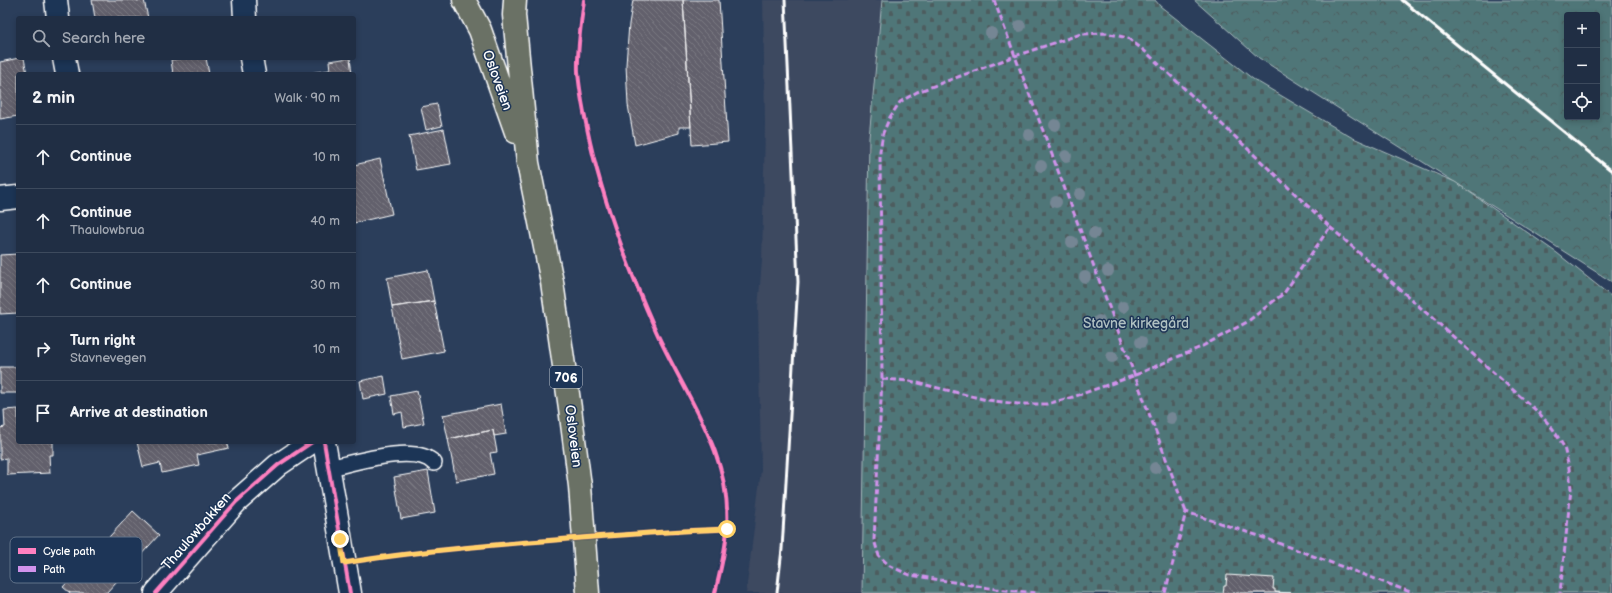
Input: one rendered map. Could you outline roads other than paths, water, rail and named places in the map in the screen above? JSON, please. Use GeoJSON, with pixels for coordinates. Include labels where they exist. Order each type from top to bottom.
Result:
{"type":"FeatureCollection","features":[{"type":"Feature","properties":{"kind":"highway","name":"Osloveien"},"geometry":{"type":"LineString","coordinates":[[464,0],[480,30],[528,163]]}},
{"type":"Feature","properties":{"kind":"highway","name":"Osloveien"},"geometry":{"type":"LineString","coordinates":[[515,0],[514,15],[528,163],[552,282],[570,408],[580,486],[588,593]]}},
{"type":"Feature","properties":{"kind":"street"},"geometry":{"type":"LineString","coordinates":[[56,0],[58,16]]}},
{"type":"Feature","properties":{"kind":"street"},"geometry":{"type":"LineString","coordinates":[[244,0],[245,16]]}},
{"type":"Feature","properties":{"kind":"street"},"geometry":{"type":"LineString","coordinates":[[64,60],[67,72]]}},
{"type":"Feature","properties":{"kind":"street"},"geometry":{"type":"LineString","coordinates":[[251,60],[254,72]]}},
{"type":"Feature","properties":{"kind":"street"},"geometry":{"type":"LineString","coordinates":[[0,199],[16,197]]}},
{"type":"Feature","properties":{"kind":"street","name":"Thaulowbakken"},"geometry":{"type":"LineString","coordinates":[[156,593],[236,502],[278,464],[309,444]]}},
{"type":"Feature","properties":{"kind":"street"},"geometry":{"type":"LineString","coordinates":[[324,444],[350,593]]}},
{"type":"Feature","properties":{"kind":"lane"},"geometry":{"type":"LineString","coordinates":[[329,468],[407,453],[429,458],[434,463]]}},
{"type":"Feature","properties":{"kind":"railway"},"geometry":{"type":"LineString","coordinates":[[777,593],[782,549],[798,282],[785,0]]}},
{"type":"Feature","properties":{"kind":"railway"},"geometry":{"type":"LineString","coordinates":[[1402,0],[1612,171]]}},
{"type":"Feature","properties":{"kind":"park label","name":"Stavne kirkegård"},"geometry":{"type":"Point","coordinates":[1136,323]}}]}
